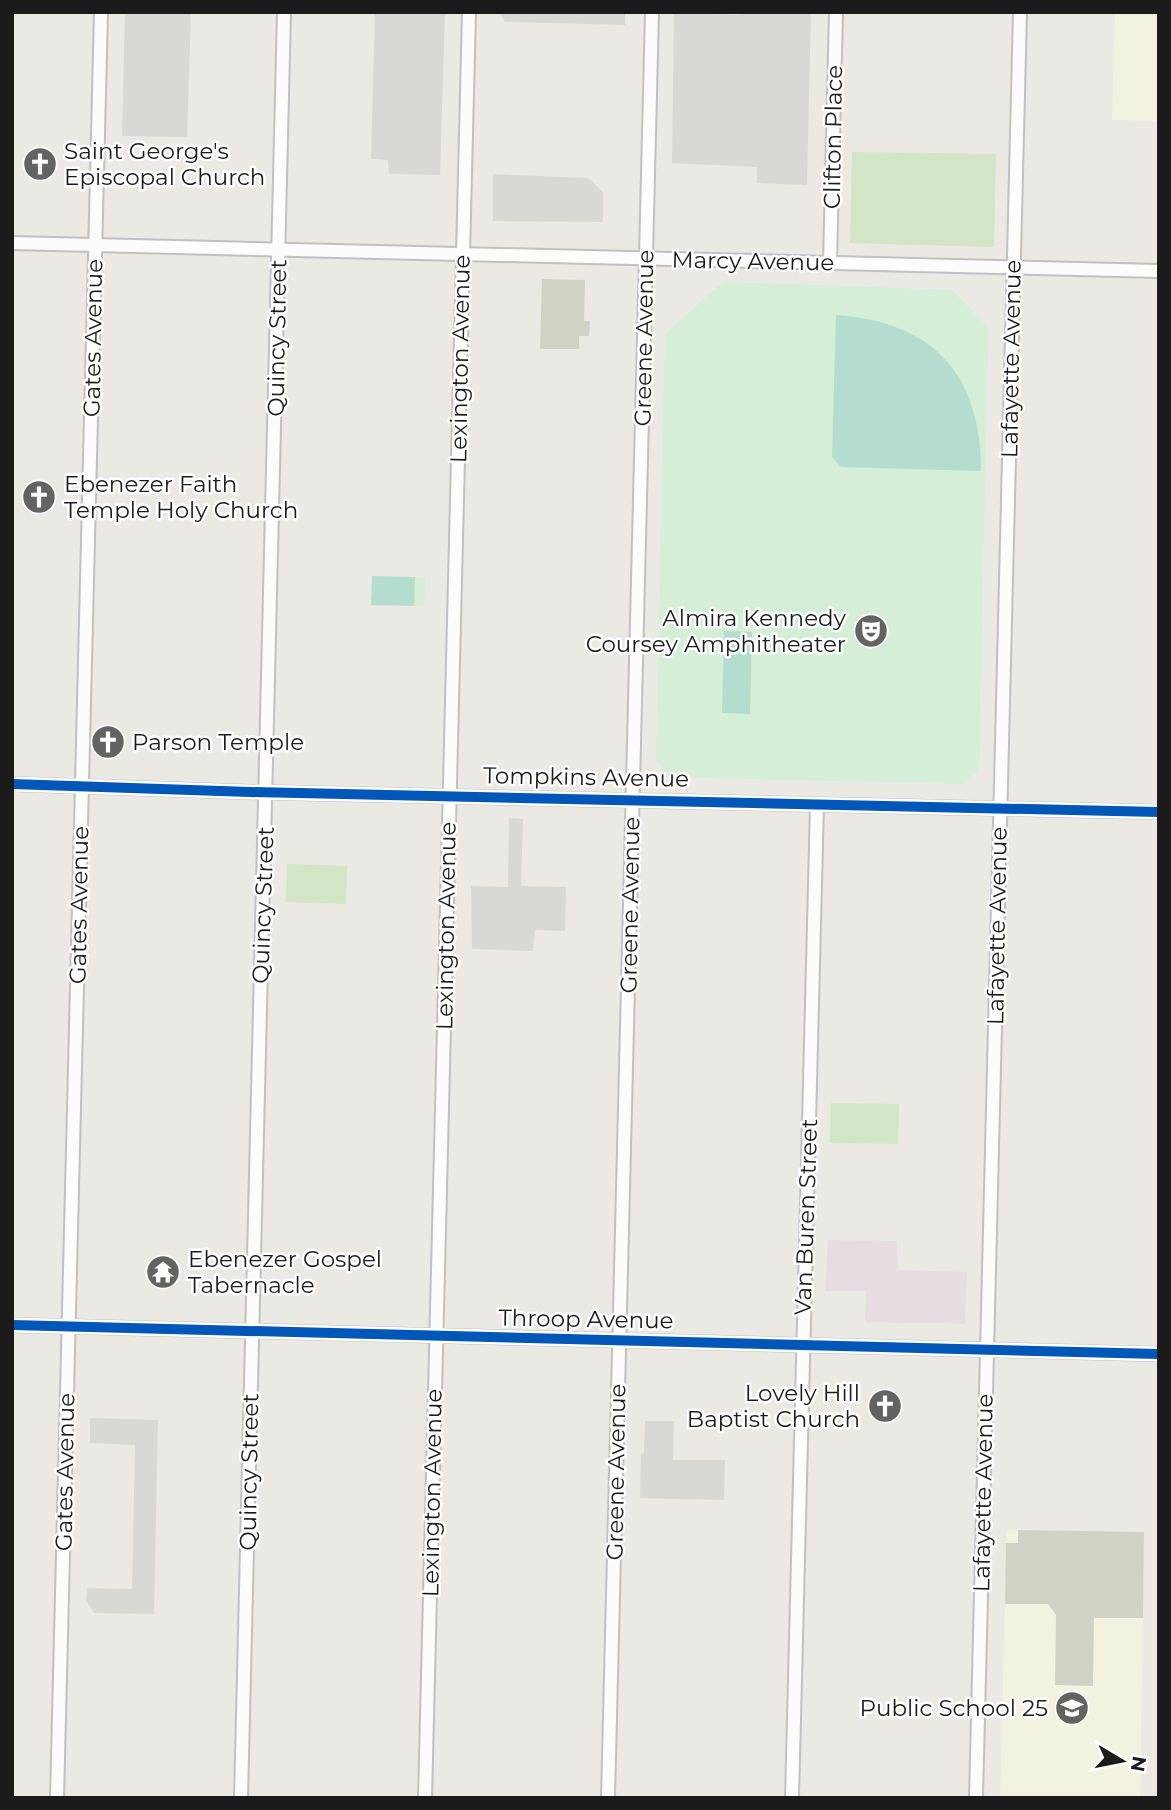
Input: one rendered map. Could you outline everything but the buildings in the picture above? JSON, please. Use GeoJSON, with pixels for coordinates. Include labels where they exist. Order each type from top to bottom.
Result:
{"type":"FeatureCollection","features":[{"type":"Feature","properties":{"kind":"street","name":"Gates Avenue"},"geometry":{"type":"LineString","coordinates":[[57,1798],[101,12]]}},
{"type":"Feature","properties":{"kind":"street","name":"Quincy Street"},"geometry":{"type":"LineString","coordinates":[[241,1798],[284,12]]}},
{"type":"Feature","properties":{"kind":"street","name":"Lexington Avenue"},"geometry":{"type":"LineString","coordinates":[[425,1798],[468,12]]}},
{"type":"Feature","properties":{"kind":"street","name":"Greene Avenue"},"geometry":{"type":"LineString","coordinates":[[608,1798],[652,12]]}},
{"type":"Feature","properties":{"kind":"street","name":"Clifton Place"},"geometry":{"type":"LineString","coordinates":[[830,263],[836,12]]}},
{"type":"Feature","properties":{"kind":"street","name":"Lafayette Avenue"},"geometry":{"type":"LineString","coordinates":[[976,1798],[1020,12]]}},
{"type":"Feature","properties":{"kind":"street","name":"Marcy Avenue"},"geometry":{"type":"LineString","coordinates":[[12,243],[1159,271]]}},
{"type":"Feature","properties":{"kind":"street","name":"Tompkins Avenue"},"geometry":{"type":"LineString","coordinates":[[12,784],[1159,812]]}},
{"type":"Feature","properties":{"kind":"street","name":"Van Buren Street"},"geometry":{"type":"LineString","coordinates":[[792,1798],[817,805]]}},
{"type":"Feature","properties":{"kind":"street","name":"Throop Avenue"},"geometry":{"type":"LineString","coordinates":[[12,1325],[1159,1354]]}},
{"type":"Feature","properties":{"kind":"shaded area"},"geometry":{"type":"Polygon","coordinates":[[[125,12],[191,12],[187,137],[122,136],[125,12]]]}},
{"type":"Feature","properties":{"kind":"shaded area"},"geometry":{"type":"Polygon","coordinates":[[[375,12],[445,12],[440,175],[389,174],[388,160],[371,159],[375,12]]]}},
{"type":"Feature","properties":{"kind":"shaded area"},"geometry":{"type":"Polygon","coordinates":[[[499,12],[625,12],[625,25],[505,22],[499,12]]]}},
{"type":"Feature","properties":{"kind":"shaded area"},"geometry":{"type":"Polygon","coordinates":[[[743,12],[811,12],[807,185],[757,183],[757,167],[672,163],[674,13],[742,15],[743,12]]]}},
{"type":"Feature","properties":{"kind":"shaded area"},"geometry":{"type":"Polygon","coordinates":[[[1115,12],[1159,12],[1159,121],[1112,120],[1115,12]]]}},
{"type":"Feature","properties":{"kind":"shaded area"},"geometry":{"type":"Polygon","coordinates":[[[493,174],[588,178],[603,192],[603,222],[493,221],[493,174]]]}},
{"type":"Feature","properties":{"kind":"shaded area"},"geometry":{"type":"Polygon","coordinates":[[[542,279],[585,280],[584,321],[590,321],[589,336],[579,336],[579,349],[540,349],[542,279]]]}},
{"type":"Feature","properties":{"kind":"shaded area"},"geometry":{"type":"Polygon","coordinates":[[[723,282],[952,290],[988,327],[979,770],[964,784],[669,777],[656,760],[665,334],[723,282]]]}},
{"type":"Feature","properties":{"kind":"shaded area"},"geometry":{"type":"Polygon","coordinates":[[[836,315],[870,320],[900,329],[925,342],[945,359],[961,381],[972,407],[979,437],[981,471],[841,467],[832,457],[836,315]]]}},
{"type":"Feature","properties":{"kind":"shaded area"},"geometry":{"type":"Polygon","coordinates":[[[372,576],[415,577],[414,606],[371,605],[372,576]]]}},
{"type":"Feature","properties":{"kind":"shaded area"},"geometry":{"type":"Polygon","coordinates":[[[415,577],[425,578],[424,606],[414,606],[415,577]]]}},
{"type":"Feature","properties":{"kind":"shaded area"},"geometry":{"type":"Polygon","coordinates":[[[724,631],[752,632],[750,714],[722,713],[724,631]]]}},
{"type":"Feature","properties":{"kind":"shaded area"},"geometry":{"type":"Polygon","coordinates":[[[509,818],[523,819],[521,886],[566,887],[565,931],[535,930],[533,951],[472,949],[471,886],[508,887],[509,818]]]}},
{"type":"Feature","properties":{"kind":"shaded area"},"geometry":{"type":"Polygon","coordinates":[[[828,1240],[897,1241],[898,1270],[967,1272],[965,1324],[865,1322],[866,1291],[825,1291],[828,1240]]]}},
{"type":"Feature","properties":{"kind":"shaded area"},"geometry":{"type":"Polygon","coordinates":[[[90,1418],[158,1420],[154,1614],[94,1613],[86,1600],[87,1588],[132,1589],[135,1445],[90,1443],[90,1418]]]}},
{"type":"Feature","properties":{"kind":"shaded area"},"geometry":{"type":"Polygon","coordinates":[[[645,1421],[674,1421],[673,1460],[725,1460],[724,1500],[640,1498],[645,1421]]]}},
{"type":"Feature","properties":{"kind":"shaded area","name":"Public School 25"},"geometry":{"type":"Polygon","coordinates":[[[1007,1530],[1144,1532],[1140,1798],[1000,1798],[1007,1530]]]}},
{"type":"Feature","properties":{"kind":"shaded area"},"geometry":{"type":"Polygon","coordinates":[[[1018,1530],[1144,1532],[1143,1618],[1094,1618],[1093,1686],[1055,1685],[1056,1615],[1048,1604],[1005,1604],[1006,1543],[1018,1543],[1018,1530]]]}},
{"type":"Feature","properties":{"kind":"green space"},"geometry":{"type":"Polygon","coordinates":[[[852,152],[996,154],[994,247],[850,243],[852,152]]]}},
{"type":"Feature","properties":{"kind":"green space"},"geometry":{"type":"Polygon","coordinates":[[[287,864],[347,866],[346,904],[286,902],[287,864]]]}},
{"type":"Feature","properties":{"kind":"green space"},"geometry":{"type":"Polygon","coordinates":[[[831,1103],[899,1104],[898,1144],[830,1143],[831,1103]]]}},
{"type":"Feature","properties":{"kind":"cycle path"},"geometry":{"type":"LineString","coordinates":[[12,784],[250,792],[1159,812]]}},
{"type":"Feature","properties":{"kind":"cycle path"},"geometry":{"type":"LineString","coordinates":[[12,1325],[1159,1354]]}},
{"type":"Feature","properties":{"kind":"place","name":"Saint George's Episcopal Church"},"geometry":{"type":"Point","coordinates":[40,164]}},
{"type":"Feature","properties":{"kind":"place","name":"Ebenezer Faith Temple Holy Church"},"geometry":{"type":"Point","coordinates":[39,497]}},
{"type":"Feature","properties":{"kind":"place","name":"Almira Kennedy Coursey Amphitheater"},"geometry":{"type":"Point","coordinates":[871,631]}},
{"type":"Feature","properties":{"kind":"place","name":"Parson Temple"},"geometry":{"type":"Point","coordinates":[108,742]}},
{"type":"Feature","properties":{"kind":"place","name":"Ebenezer Gospel Tabernacle"},"geometry":{"type":"Point","coordinates":[163,1272]}},
{"type":"Feature","properties":{"kind":"place","name":"Lovely Hill Baptist Church"},"geometry":{"type":"Point","coordinates":[885,1406]}},
{"type":"Feature","properties":{"kind":"place","name":"Public School 25"},"geometry":{"type":"Point","coordinates":[1072,1708]}}]}
